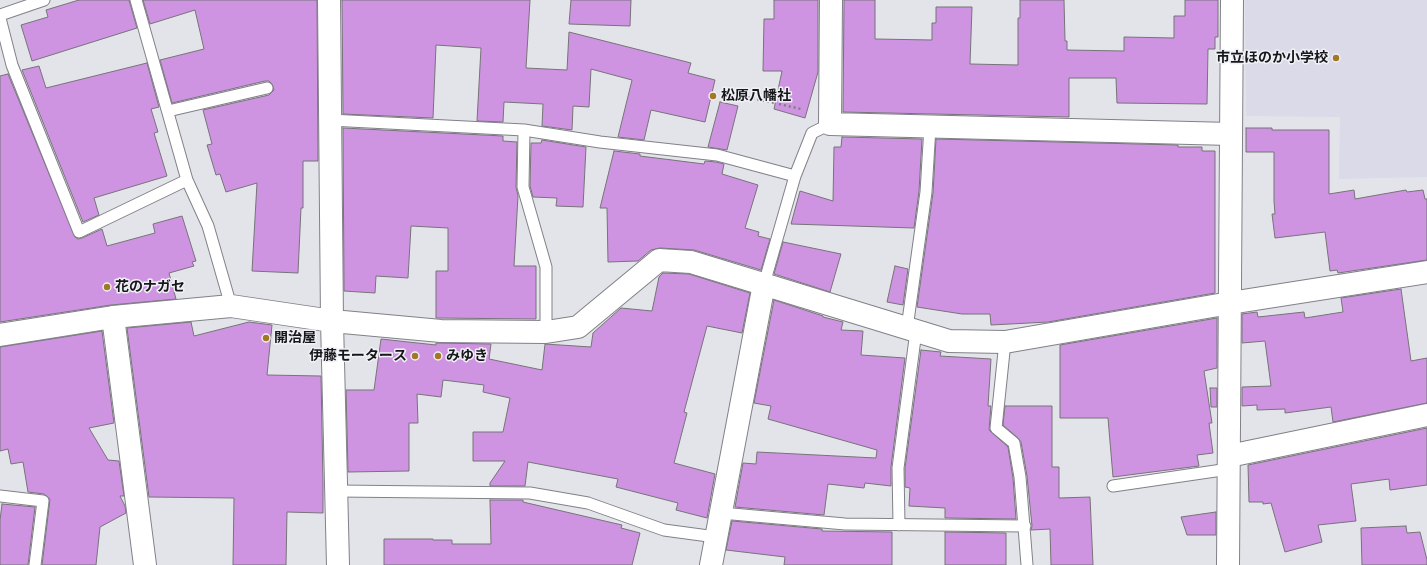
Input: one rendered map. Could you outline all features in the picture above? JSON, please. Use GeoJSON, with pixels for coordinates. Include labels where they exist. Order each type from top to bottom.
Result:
{"type":"FeatureCollection","features":[{"type":"Feature","properties":{"kind":"street"},"geometry":{"type":"LineString","coordinates":[[329,0],[332,321],[338,565]]}},
{"type":"Feature","properties":{"kind":"street"},"geometry":{"type":"LineString","coordinates":[[831,0],[830,124],[1231,134]]}},
{"type":"Feature","properties":{"kind":"street"},"geometry":{"type":"LineString","coordinates":[[1228,565],[1232,0]]}},
{"type":"Feature","properties":{"kind":"street"},"geometry":{"type":"LineString","coordinates":[[0,335],[113,317],[231,306],[332,321],[441,331],[546,332],[578,327],[659,260],[691,262],[949,341],[1005,342],[1230,303],[1427,272]]}},
{"type":"Feature","properties":{"kind":"street"},"geometry":{"type":"LineString","coordinates":[[711,565],[764,284]]}},
{"type":"Feature","properties":{"kind":"street"},"geometry":{"type":"LineString","coordinates":[[113,317],[146,565]]}},
{"type":"Feature","properties":{"kind":"street"},"geometry":{"type":"LineString","coordinates":[[1229,463],[1427,415]]}},
{"type":"Feature","properties":{"kind":"lane"},"geometry":{"type":"LineString","coordinates":[[44,0],[0,17],[12,65],[79,232],[187,180]]}},
{"type":"Feature","properties":{"kind":"lane"},"geometry":{"type":"LineString","coordinates":[[136,0],[187,180],[208,226],[231,306]]}},
{"type":"Feature","properties":{"kind":"lane"},"geometry":{"type":"LineString","coordinates":[[168,111],[267,88]]}},
{"type":"Feature","properties":{"kind":"lane"},"geometry":{"type":"LineString","coordinates":[[330,120],[524,130],[600,142],[716,154],[795,176]]}},
{"type":"Feature","properties":{"kind":"lane"},"geometry":{"type":"LineString","coordinates":[[764,284],[795,176],[812,133],[830,124]]}},
{"type":"Feature","properties":{"kind":"lane"},"geometry":{"type":"LineString","coordinates":[[899,525],[898,468],[926,192],[930,127]]}},
{"type":"Feature","properties":{"kind":"lane"},"geometry":{"type":"LineString","coordinates":[[524,130],[523,187],[546,267],[546,332]]}},
{"type":"Feature","properties":{"kind":"lane"},"geometry":{"type":"LineString","coordinates":[[1005,342],[996,428],[1014,443],[1020,477],[1028,565]]}},
{"type":"Feature","properties":{"kind":"lane"},"geometry":{"type":"LineString","coordinates":[[1113,486],[1229,463]]}},
{"type":"Feature","properties":{"kind":"lane"},"geometry":{"type":"LineString","coordinates":[[337,491],[530,493],[588,503],[664,530],[716,537]]}},
{"type":"Feature","properties":{"kind":"lane"},"geometry":{"type":"LineString","coordinates":[[0,496],[43,501],[35,565]]}},
{"type":"Feature","properties":{"kind":"lane"},"geometry":{"type":"LineString","coordinates":[[721,512],[845,524],[1025,526]]}},
{"type":"Feature","properties":{"kind":"path"},"geometry":{"type":"LineString","coordinates":[[724,92],[801,109]]}},
{"type":"Feature","properties":{"kind":"shaded area","name":"市立ほのか小学校"},"geometry":{"type":"Polygon","coordinates":[[[1245,0],[1427,0],[1427,177],[1339,179],[1340,117],[1246,116],[1245,0]]]}},
{"type":"Feature","properties":{"kind":"building"},"geometry":{"type":"Polygon","coordinates":[[[79,0],[129,0],[137,28],[32,61],[21,25],[48,17],[46,10],[79,0]]]}},
{"type":"Feature","properties":{"kind":"building"},"geometry":{"type":"Polygon","coordinates":[[[143,0],[317,0],[318,161],[303,161],[303,208],[301,208],[298,273],[252,271],[257,183],[226,192],[220,174],[216,175],[207,145],[212,144],[203,110],[269,95],[274,90],[272,84],[269,81],[265,81],[172,103],[160,60],[204,49],[195,10],[150,24],[143,0]]]}},
{"type":"Feature","properties":{"kind":"building"},"geometry":{"type":"Polygon","coordinates":[[[342,0],[530,0],[526,68],[567,70],[569,32],[691,63],[688,73],[715,80],[705,122],[651,110],[644,140],[618,137],[632,80],[591,69],[589,107],[573,106],[572,130],[542,126],[543,104],[504,102],[503,122],[477,121],[481,48],[436,45],[433,118],[343,114],[342,0]]]}},
{"type":"Feature","properties":{"kind":"building"},"geometry":{"type":"Polygon","coordinates":[[[571,0],[631,0],[630,26],[569,24],[571,0]]]}},
{"type":"Feature","properties":{"kind":"building"},"geometry":{"type":"Polygon","coordinates":[[[774,0],[818,0],[818,72],[805,118],[774,109],[782,71],[763,71],[764,19],[774,19],[774,0]]]}},
{"type":"Feature","properties":{"kind":"building"},"geometry":{"type":"Polygon","coordinates":[[[844,0],[875,0],[875,39],[932,40],[932,23],[936,23],[936,7],[972,7],[970,64],[1018,65],[1018,18],[1020,18],[1020,0],[1064,0],[1065,41],[1067,41],[1067,50],[1124,51],[1124,37],[1174,38],[1174,16],[1185,16],[1185,0],[1218,0],[1218,37],[1215,37],[1215,49],[1208,49],[1207,104],[1117,103],[1116,78],[1069,78],[1069,117],[843,112],[844,0]]]}},
{"type":"Feature","properties":{"kind":"building"},"geometry":{"type":"Polygon","coordinates":[[[147,63],[159,107],[151,109],[158,132],[154,133],[167,176],[94,198],[99,215],[83,222],[22,70],[39,66],[46,88],[147,63]]]}},
{"type":"Feature","properties":{"kind":"building"},"geometry":{"type":"Polygon","coordinates":[[[8,74],[75,237],[78,239],[82,238],[102,229],[107,246],[155,233],[153,224],[182,216],[196,261],[192,262],[194,266],[169,273],[176,299],[111,305],[0,322],[0,76],[8,74]]]}},
{"type":"Feature","properties":{"kind":"building"},"geometry":{"type":"Polygon","coordinates":[[[720,102],[738,106],[727,150],[708,147],[720,102]]]}},
{"type":"Feature","properties":{"kind":"building"},"geometry":{"type":"Polygon","coordinates":[[[343,128],[503,136],[503,141],[517,142],[516,187],[518,196],[514,266],[536,266],[536,319],[436,318],[436,271],[448,271],[448,228],[411,226],[408,278],[376,276],[375,293],[344,291],[343,128]]]}},
{"type":"Feature","properties":{"kind":"building"},"geometry":{"type":"Polygon","coordinates":[[[1246,128],[1272,128],[1272,130],[1329,130],[1329,194],[1354,190],[1355,199],[1406,190],[1407,192],[1423,190],[1425,199],[1427,199],[1427,260],[1338,273],[1337,270],[1330,271],[1325,232],[1275,238],[1272,214],[1275,214],[1274,152],[1246,152],[1246,128]]]}},
{"type":"Feature","properties":{"kind":"building"},"geometry":{"type":"Polygon","coordinates":[[[842,137],[922,139],[919,191],[914,228],[791,224],[800,191],[833,201],[834,147],[841,147],[842,137]]]}},
{"type":"Feature","properties":{"kind":"building"},"geometry":{"type":"Polygon","coordinates":[[[936,139],[1178,145],[1178,147],[1202,147],[1202,151],[1215,151],[1215,293],[1048,322],[991,325],[990,314],[962,314],[917,307],[933,193],[936,139]]]}},
{"type":"Feature","properties":{"kind":"building"},"geometry":{"type":"Polygon","coordinates":[[[542,140],[586,147],[583,207],[556,206],[557,198],[533,197],[530,186],[531,143],[541,143],[542,140]]]}},
{"type":"Feature","properties":{"kind":"building"},"geometry":{"type":"Polygon","coordinates":[[[614,151],[640,154],[640,156],[704,164],[705,161],[716,162],[724,164],[722,174],[758,185],[745,228],[759,232],[758,236],[770,239],[761,270],[694,250],[660,248],[651,250],[638,261],[608,262],[607,208],[600,208],[614,151]]]}},
{"type":"Feature","properties":{"kind":"building"},"geometry":{"type":"Polygon","coordinates":[[[783,242],[841,254],[830,292],[774,274],[783,242]]]}},
{"type":"Feature","properties":{"kind":"building"},"geometry":{"type":"Polygon","coordinates":[[[895,266],[908,269],[903,305],[887,302],[895,266]]]}},
{"type":"Feature","properties":{"kind":"building"},"geometry":{"type":"Polygon","coordinates":[[[663,273],[689,274],[750,293],[742,333],[707,326],[684,412],[687,413],[674,463],[715,474],[707,518],[676,510],[678,503],[616,487],[618,479],[528,462],[525,486],[490,486],[490,483],[505,461],[473,461],[473,432],[503,432],[510,398],[483,392],[484,385],[443,380],[441,397],[417,394],[418,423],[409,423],[409,471],[348,472],[346,390],[374,390],[381,339],[436,345],[436,343],[491,344],[489,359],[542,370],[545,344],[591,347],[593,333],[621,308],[652,311],[659,277],[663,273]]]}},
{"type":"Feature","properties":{"kind":"building"},"geometry":{"type":"Polygon","coordinates":[[[1401,289],[1411,361],[1427,358],[1427,403],[1333,422],[1331,407],[1285,413],[1285,409],[1257,410],[1257,405],[1242,406],[1242,387],[1271,386],[1265,341],[1242,343],[1242,314],[1257,312],[1258,317],[1304,312],[1305,318],[1343,312],[1341,298],[1401,289]]]}},
{"type":"Feature","properties":{"kind":"building"},"geometry":{"type":"Polygon","coordinates":[[[774,300],[823,317],[843,322],[841,330],[863,331],[861,355],[905,358],[891,467],[891,486],[865,483],[864,488],[828,484],[824,515],[735,507],[743,463],[756,464],[757,452],[876,458],[877,450],[768,419],[771,406],[754,403],[774,300]]]}},
{"type":"Feature","properties":{"kind":"building"},"geometry":{"type":"Polygon","coordinates":[[[1217,318],[1217,368],[1204,371],[1212,423],[1209,423],[1213,453],[1197,455],[1199,466],[1113,477],[1108,418],[1060,418],[1060,345],[1217,318]]]}},
{"type":"Feature","properties":{"kind":"building"},"geometry":{"type":"Polygon","coordinates":[[[191,322],[194,336],[249,322],[272,325],[267,375],[321,376],[323,513],[287,512],[286,565],[233,565],[234,498],[149,497],[127,328],[191,322]]]}},
{"type":"Feature","properties":{"kind":"building"},"geometry":{"type":"Polygon","coordinates":[[[102,331],[114,423],[89,428],[108,460],[119,461],[124,496],[120,496],[125,506],[126,513],[100,527],[96,565],[42,565],[50,499],[44,494],[28,492],[23,462],[11,464],[8,449],[0,451],[0,347],[102,331]]]}},
{"type":"Feature","properties":{"kind":"building"},"geometry":{"type":"Polygon","coordinates":[[[921,350],[941,352],[940,356],[991,359],[988,406],[991,406],[989,430],[1008,447],[1013,478],[1016,519],[945,518],[945,508],[909,506],[910,488],[905,487],[905,468],[921,350]]]}},
{"type":"Feature","properties":{"kind":"building"},"geometry":{"type":"Polygon","coordinates":[[[1210,388],[1217,388],[1217,407],[1211,407],[1210,388]]]}},
{"type":"Feature","properties":{"kind":"building"},"geometry":{"type":"Polygon","coordinates":[[[1005,406],[1052,406],[1052,467],[1059,467],[1059,498],[1090,497],[1093,565],[1051,565],[1050,529],[1031,530],[1032,526],[1027,476],[1021,442],[1003,425],[1005,406]]]}},
{"type":"Feature","properties":{"kind":"building"},"geometry":{"type":"Polygon","coordinates":[[[1427,428],[1427,485],[1390,490],[1389,479],[1351,484],[1356,521],[1318,525],[1322,542],[1285,552],[1271,503],[1263,504],[1263,502],[1249,502],[1248,465],[1427,428]]]}},
{"type":"Feature","properties":{"kind":"building"},"geometry":{"type":"Polygon","coordinates":[[[490,500],[523,500],[523,502],[622,525],[621,528],[640,533],[632,565],[384,565],[384,539],[433,539],[452,540],[452,544],[491,544],[490,500]]]}},
{"type":"Feature","properties":{"kind":"building"},"geometry":{"type":"Polygon","coordinates":[[[2,504],[35,507],[28,565],[0,565],[0,520],[2,504]]]}},
{"type":"Feature","properties":{"kind":"building"},"geometry":{"type":"Polygon","coordinates":[[[1216,512],[1216,535],[1187,535],[1181,517],[1216,512]]]}},
{"type":"Feature","properties":{"kind":"building"},"geometry":{"type":"Polygon","coordinates":[[[732,521],[822,529],[822,531],[892,532],[892,565],[784,565],[785,557],[726,550],[732,521]]]}},
{"type":"Feature","properties":{"kind":"building"},"geometry":{"type":"Polygon","coordinates":[[[1406,526],[1407,533],[1420,532],[1427,565],[1362,565],[1361,528],[1406,526]]]}},
{"type":"Feature","properties":{"kind":"building"},"geometry":{"type":"Polygon","coordinates":[[[945,532],[1006,533],[1006,565],[945,565],[945,532]]]}},
{"type":"Feature","properties":{"kind":"place","name":"市立ほのか小学校"},"geometry":{"type":"Point","coordinates":[1336,58]}},
{"type":"Feature","properties":{"kind":"place","name":"松原八幡社"},"geometry":{"type":"Point","coordinates":[713,96]}},
{"type":"Feature","properties":{"kind":"place","name":"花のナガセ"},"geometry":{"type":"Point","coordinates":[107,287]}},
{"type":"Feature","properties":{"kind":"place","name":"開治屋"},"geometry":{"type":"Point","coordinates":[266,338]}},
{"type":"Feature","properties":{"kind":"place","name":"伊藤モータース"},"geometry":{"type":"Point","coordinates":[415,356]}},
{"type":"Feature","properties":{"kind":"place","name":"みゆき"},"geometry":{"type":"Point","coordinates":[438,356]}}]}
